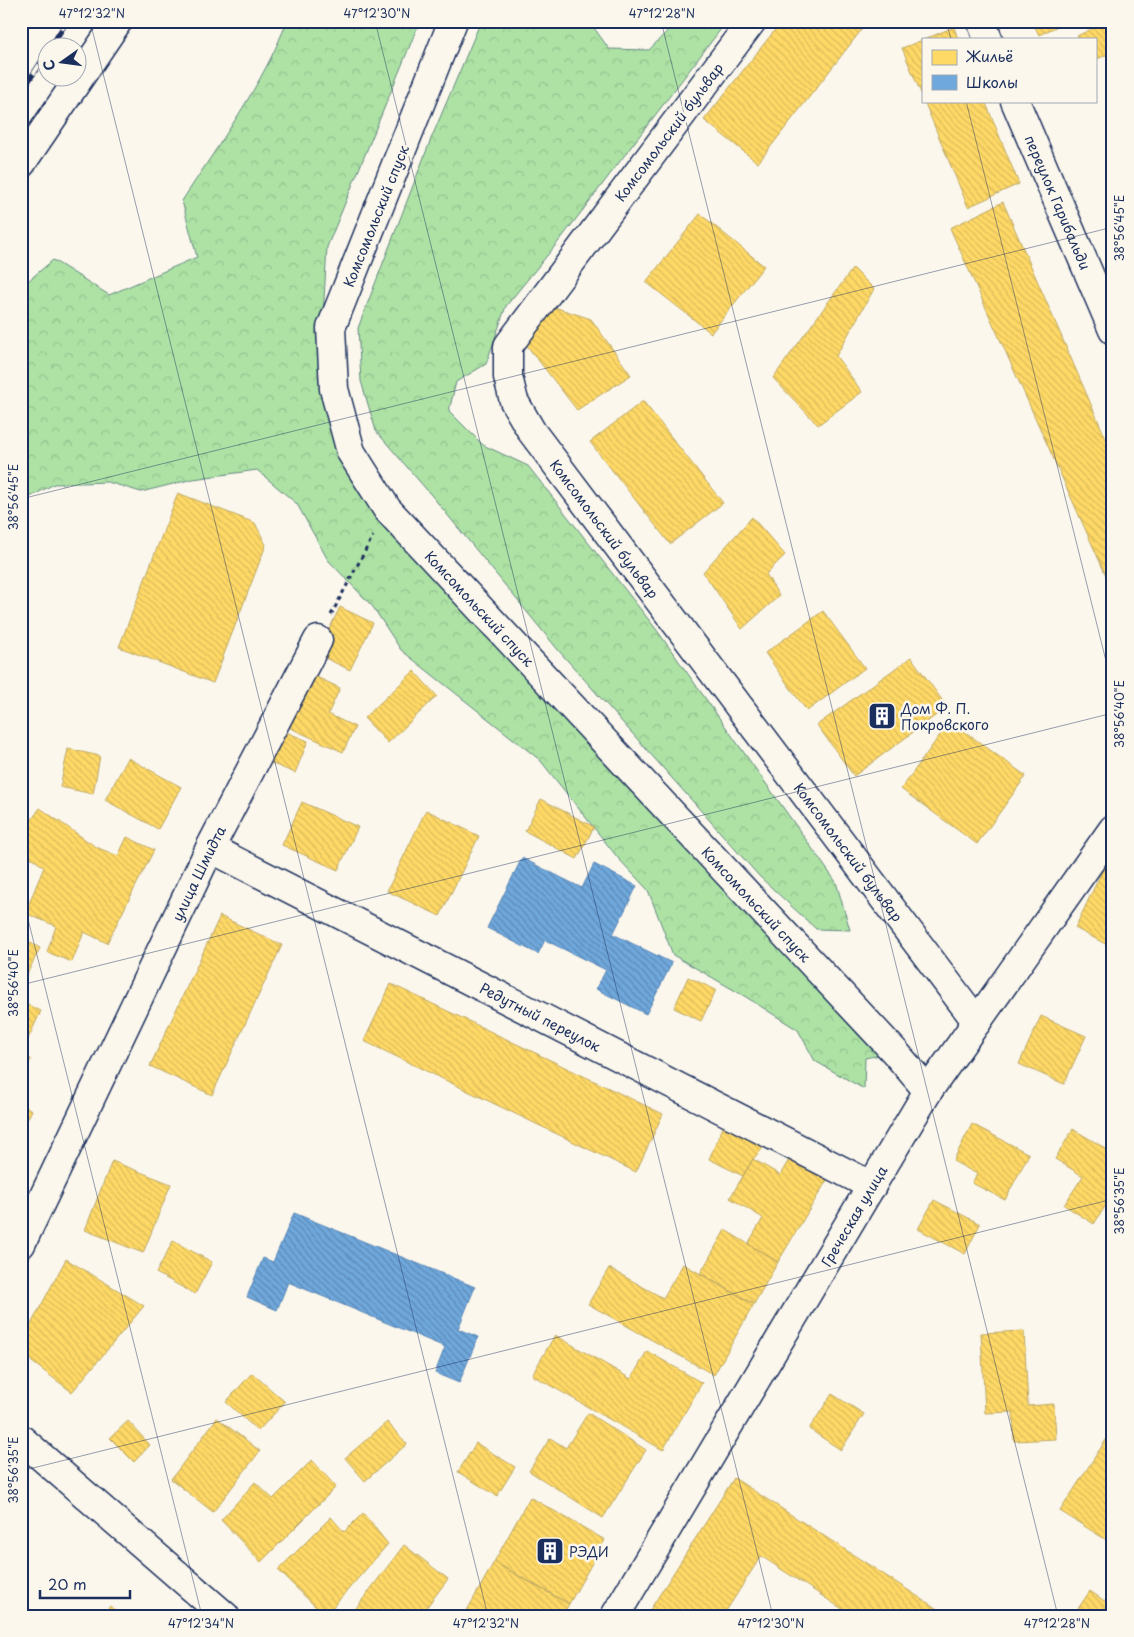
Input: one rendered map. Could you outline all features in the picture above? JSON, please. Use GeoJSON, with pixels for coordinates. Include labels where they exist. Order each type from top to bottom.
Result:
{"type":"FeatureCollection","features":[{"type":"Feature","properties":{"kind":"street"},"geometry":{"type":"LineString","coordinates":[[21,164],[118,21]]}},
{"type":"Feature","properties":{"kind":"street","name":"Комсомольский спуск"},"geometry":{"type":"LineString","coordinates":[[453,21],[331,328],[334,389],[351,452],[387,509],[888,1045],[928,1091]]}},
{"type":"Feature","properties":{"kind":"street","name":"Комсомольский бульвар"},"geometry":{"type":"LineString","coordinates":[[752,21],[508,346],[508,377],[514,401],[532,432],[977,1022]]}},
{"type":"Feature","properties":{"kind":"street"},"geometry":{"type":"LineString","coordinates":[[981,21],[988,38]]}},
{"type":"Feature","properties":{"kind":"street","name":"переулок Гарибальди"},"geometry":{"type":"LineString","coordinates":[[1015,102],[1113,330]]}},
{"type":"Feature","properties":{"kind":"street","name":"улица Шмидта"},"geometry":{"type":"LineString","coordinates":[[21,1244],[210,848],[318,640]]}},
{"type":"Feature","properties":{"kind":"street","name":"Греческая улица"},"geometry":{"type":"LineString","coordinates":[[615,1616],[928,1091],[1113,829]]}},
{"type":"Feature","properties":{"kind":"street","name":"Редутный переулок"},"geometry":{"type":"LineString","coordinates":[[210,848],[872,1186]]}},
{"type":"Feature","properties":{"kind":"street"},"geometry":{"type":"LineString","coordinates":[[21,1439],[225,1616]]}},
{"type":"Feature","properties":{"kind":"path"},"geometry":{"type":"LineString","coordinates":[[318,640],[387,509]]}},
{"type":"Feature","properties":{"kind":"green space"},"geometry":{"type":"Polygon","coordinates":[[[287,21],[420,21],[327,247],[320,368],[351,452],[895,1052],[865,1058],[864,1089],[815,1061],[798,1030],[746,997],[673,955],[648,890],[618,858],[540,760],[401,650],[373,607],[328,560],[297,504],[257,470],[193,479],[141,492],[108,482],[54,484],[21,502],[21,287],[53,260],[109,295],[197,257],[182,201],[253,90],[287,21]]]}},
{"type":"Feature","properties":{"kind":"green space"},"geometry":{"type":"Polygon","coordinates":[[[481,21],[592,21],[592,25],[609,49],[649,50],[677,21],[727,21],[563,236],[506,306],[486,364],[456,382],[449,411],[483,445],[528,466],[656,629],[836,882],[850,930],[816,929],[759,876],[559,651],[376,431],[361,381],[358,328],[431,139],[481,21]]]}},
{"type":"Feature","properties":{"kind":"building: Жильё"},"geometry":{"type":"Polygon","coordinates":[[[782,21],[862,21],[866,24],[758,163],[704,120],[782,21]]]}},
{"type":"Feature","properties":{"kind":"building: Жильё"},"geometry":{"type":"Polygon","coordinates":[[[1032,21],[1068,21],[1039,35],[1032,21]]]}},
{"type":"Feature","properties":{"kind":"building: Жильё"},"geometry":{"type":"Polygon","coordinates":[[[1108,21],[1113,22],[1113,52],[1096,60],[1096,38],[1078,38],[1077,36],[1108,21]]]}},
{"type":"Feature","properties":{"kind":"building: Жильё"},"geometry":{"type":"Polygon","coordinates":[[[954,27],[958,38],[927,38],[954,27]]]}},
{"type":"Feature","properties":{"kind":"building: Жильё"},"geometry":{"type":"Polygon","coordinates":[[[922,40],[922,96],[902,48],[922,40]]]}},
{"type":"Feature","properties":{"kind":"building: Жильё"},"geometry":{"type":"Polygon","coordinates":[[[924,102],[985,102],[1019,184],[968,207],[924,102]]]}},
{"type":"Feature","properties":{"kind":"building: Жильё"},"geometry":{"type":"Polygon","coordinates":[[[1113,187],[1113,204],[1107,190],[1113,187]]]}},
{"type":"Feature","properties":{"kind":"building: Жильё"},"geometry":{"type":"Polygon","coordinates":[[[1003,202],[1113,455],[1113,591],[950,228],[1003,202]]]}},
{"type":"Feature","properties":{"kind":"building: Жильё"},"geometry":{"type":"Polygon","coordinates":[[[700,214],[764,266],[711,333],[646,282],[700,214]]]}},
{"type":"Feature","properties":{"kind":"building: Жильё"},"geometry":{"type":"Polygon","coordinates":[[[853,268],[874,289],[836,356],[862,392],[818,425],[773,378],[853,268]]]}},
{"type":"Feature","properties":{"kind":"building: Жильё"},"geometry":{"type":"Polygon","coordinates":[[[554,307],[591,319],[631,375],[577,410],[524,342],[554,307]]]}},
{"type":"Feature","properties":{"kind":"building: Жильё"},"geometry":{"type":"Polygon","coordinates":[[[643,401],[723,503],[670,544],[590,442],[643,401]]]}},
{"type":"Feature","properties":{"kind":"building: Жильё"},"geometry":{"type":"Polygon","coordinates":[[[178,493],[255,523],[266,545],[213,683],[119,647],[178,493]]]}},
{"type":"Feature","properties":{"kind":"building: Жильё"},"geometry":{"type":"Polygon","coordinates":[[[752,517],[785,555],[766,574],[779,596],[742,629],[703,572],[752,517]]]}},
{"type":"Feature","properties":{"kind":"building: Жильё"},"geometry":{"type":"Polygon","coordinates":[[[340,607],[373,623],[350,670],[317,654],[340,607]]]}},
{"type":"Feature","properties":{"kind":"building: Жильё"},"geometry":{"type":"Polygon","coordinates":[[[823,611],[865,668],[807,711],[765,653],[823,611]]]}},
{"type":"Feature","properties":{"kind":"building: Жильё","name":"Дом Ф. П. Покровского"},"geometry":{"type":"Polygon","coordinates":[[[911,657],[947,707],[854,776],[817,725],[911,657]]]}},
{"type":"Feature","properties":{"kind":"building: Жильё"},"geometry":{"type":"Polygon","coordinates":[[[414,671],[437,696],[388,743],[364,718],[414,671]]]}},
{"type":"Feature","properties":{"kind":"building: Жильё"},"geometry":{"type":"Polygon","coordinates":[[[310,674],[340,688],[328,714],[355,727],[343,752],[286,726],[310,674]]]}},
{"type":"Feature","properties":{"kind":"building: Жильё"},"geometry":{"type":"Polygon","coordinates":[[[950,721],[1026,776],[977,844],[901,789],[950,721]]]}},
{"type":"Feature","properties":{"kind":"building: Жильё"},"geometry":{"type":"Polygon","coordinates":[[[281,730],[308,741],[295,773],[268,762],[281,730]]]}},
{"type":"Feature","properties":{"kind":"building: Жильё"},"geometry":{"type":"Polygon","coordinates":[[[68,749],[100,756],[93,794],[60,787],[68,749]]]}},
{"type":"Feature","properties":{"kind":"building: Жильё"},"geometry":{"type":"Polygon","coordinates":[[[128,758],[181,787],[158,829],[105,800],[128,758]]]}},
{"type":"Feature","properties":{"kind":"building: Жильё"},"geometry":{"type":"Polygon","coordinates":[[[541,799],[594,827],[577,859],[525,831],[541,799]]]}},
{"type":"Feature","properties":{"kind":"building: Жильё"},"geometry":{"type":"Polygon","coordinates":[[[302,802],[358,827],[338,870],[282,845],[302,802]]]}},
{"type":"Feature","properties":{"kind":"building: Жильё"},"geometry":{"type":"Polygon","coordinates":[[[40,808],[96,847],[118,856],[127,837],[154,850],[107,943],[84,932],[72,962],[47,952],[56,926],[25,913],[44,867],[21,850],[21,835],[40,808]]]}},
{"type":"Feature","properties":{"kind":"building: Жильё"},"geometry":{"type":"Polygon","coordinates":[[[426,810],[479,836],[440,916],[387,891],[426,810]]]}},
{"type":"Feature","properties":{"kind":"building: Жильё"},"geometry":{"type":"Polygon","coordinates":[[[1113,858],[1113,948],[1075,928],[1105,865],[1113,858]]]}},
{"type":"Feature","properties":{"kind":"building: Жильё"},"geometry":{"type":"Polygon","coordinates":[[[220,916],[282,945],[212,1095],[150,1066],[220,916]]]}},
{"type":"Feature","properties":{"kind":"building: Жильё"},"geometry":{"type":"Polygon","coordinates":[[[21,938],[40,948],[21,986],[21,938]]]}},
{"type":"Feature","properties":{"kind":"building: Жильё"},"geometry":{"type":"Polygon","coordinates":[[[688,977],[716,990],[701,1021],[674,1008],[688,977]]]}},
{"type":"Feature","properties":{"kind":"building: Жильё"},"geometry":{"type":"Polygon","coordinates":[[[391,984],[663,1114],[636,1172],[364,1041],[391,984]]]}},
{"type":"Feature","properties":{"kind":"building: Жильё"},"geometry":{"type":"Polygon","coordinates":[[[21,1002],[41,1011],[27,1041],[21,1038],[21,1002]]]}},
{"type":"Feature","properties":{"kind":"building: Жильё"},"geometry":{"type":"Polygon","coordinates":[[[1041,1016],[1086,1036],[1064,1084],[1019,1064],[1041,1016]]]}},
{"type":"Feature","properties":{"kind":"building: Жильё"},"geometry":{"type":"Polygon","coordinates":[[[21,1055],[31,1059],[21,1082],[21,1055]]]}},
{"type":"Feature","properties":{"kind":"building: Жильё"},"geometry":{"type":"Polygon","coordinates":[[[21,1105],[32,1110],[21,1132],[21,1105]]]}},
{"type":"Feature","properties":{"kind":"building: Жильё"},"geometry":{"type":"Polygon","coordinates":[[[725,1123],[765,1146],[753,1159],[743,1176],[709,1159],[725,1123]]]}},
{"type":"Feature","properties":{"kind":"building: Жильё"},"geometry":{"type":"Polygon","coordinates":[[[972,1124],[1029,1154],[1005,1200],[972,1183],[977,1174],[953,1161],[972,1124]]]}},
{"type":"Feature","properties":{"kind":"building: Жильё"},"geometry":{"type":"Polygon","coordinates":[[[1073,1129],[1113,1153],[1113,1194],[1094,1224],[1064,1205],[1083,1176],[1055,1159],[1073,1129]]]}},
{"type":"Feature","properties":{"kind":"building: Жильё"},"geometry":{"type":"Polygon","coordinates":[[[790,1158],[827,1180],[778,1262],[748,1244],[763,1218],[730,1198],[753,1159],[780,1175],[790,1158]]]}},
{"type":"Feature","properties":{"kind":"building: Жильё"},"geometry":{"type":"Polygon","coordinates":[[[112,1161],[171,1184],[143,1253],[85,1230],[112,1161]]]}},
{"type":"Feature","properties":{"kind":"building: Жильё"},"geometry":{"type":"Polygon","coordinates":[[[934,1200],[980,1224],[965,1254],[918,1229],[934,1200]]]}},
{"type":"Feature","properties":{"kind":"building: Жильё"},"geometry":{"type":"Polygon","coordinates":[[[725,1230],[778,1262],[754,1304],[700,1274],[725,1230]]]}},
{"type":"Feature","properties":{"kind":"building: Жильё"},"geometry":{"type":"Polygon","coordinates":[[[173,1241],[212,1262],[195,1294],[156,1273],[173,1241]]]}},
{"type":"Feature","properties":{"kind":"building: Жильё"},"geometry":{"type":"Polygon","coordinates":[[[66,1259],[144,1306],[72,1392],[32,1362],[21,1350],[21,1343],[66,1259]]]}},
{"type":"Feature","properties":{"kind":"building: Жильё"},"geometry":{"type":"Polygon","coordinates":[[[683,1264],[754,1304],[714,1375],[588,1304],[609,1268],[663,1298],[683,1264]]]}},
{"type":"Feature","properties":{"kind":"building: Жильё"},"geometry":{"type":"Polygon","coordinates":[[[1024,1331],[1028,1406],[1054,1404],[1056,1439],[1014,1441],[1013,1412],[985,1413],[981,1333],[1024,1331]]]}},
{"type":"Feature","properties":{"kind":"building: Жильё"},"geometry":{"type":"Polygon","coordinates":[[[555,1335],[631,1379],[647,1351],[702,1383],[663,1450],[532,1375],[555,1335]]]}},
{"type":"Feature","properties":{"kind":"building: Жильё"},"geometry":{"type":"Polygon","coordinates":[[[252,1373],[285,1402],[258,1431],[226,1402],[252,1373]]]}},
{"type":"Feature","properties":{"kind":"building: Жильё"},"geometry":{"type":"Polygon","coordinates":[[[832,1394],[864,1414],[841,1450],[809,1429],[832,1394]]]}},
{"type":"Feature","properties":{"kind":"building: Жильё"},"geometry":{"type":"Polygon","coordinates":[[[588,1413],[646,1450],[603,1518],[529,1471],[550,1438],[566,1448],[588,1413]]]}},
{"type":"Feature","properties":{"kind":"building: Жильё"},"geometry":{"type":"Polygon","coordinates":[[[217,1418],[260,1451],[213,1512],[171,1479],[217,1418]]]}},
{"type":"Feature","properties":{"kind":"building: Жильё"},"geometry":{"type":"Polygon","coordinates":[[[128,1421],[150,1445],[134,1462],[110,1438],[128,1421]]]}},
{"type":"Feature","properties":{"kind":"building: Жильё"},"geometry":{"type":"Polygon","coordinates":[[[387,1422],[407,1444],[365,1481],[345,1458],[387,1422]]]}},
{"type":"Feature","properties":{"kind":"building: Жильё"},"geometry":{"type":"Polygon","coordinates":[[[1113,1429],[1113,1544],[1060,1511],[1113,1429]]]}},
{"type":"Feature","properties":{"kind":"building: Жильё"},"geometry":{"type":"Polygon","coordinates":[[[476,1443],[515,1467],[497,1496],[458,1472],[476,1443]]]}},
{"type":"Feature","properties":{"kind":"building: Жильё"},"geometry":{"type":"Polygon","coordinates":[[[312,1460],[336,1487],[261,1562],[221,1520],[255,1482],[273,1499],[312,1460]]]}},
{"type":"Feature","properties":{"kind":"building: Жильё"},"geometry":{"type":"Polygon","coordinates":[[[734,1478],[942,1612],[940,1616],[853,1616],[761,1556],[723,1616],[646,1616],[734,1478]]]}},
{"type":"Feature","properties":{"kind":"building: Жильё","name":"РЭДИ"},"geometry":{"type":"Polygon","coordinates":[[[530,1497],[605,1540],[569,1604],[494,1562],[530,1497]]]}},
{"type":"Feature","properties":{"kind":"building: Жильё"},"geometry":{"type":"Polygon","coordinates":[[[363,1513],[388,1544],[325,1616],[278,1570],[331,1517],[344,1532],[363,1513]]]}},
{"type":"Feature","properties":{"kind":"building: Жильё"},"geometry":{"type":"Polygon","coordinates":[[[404,1545],[448,1579],[420,1616],[350,1616],[404,1545]]]}},
{"type":"Feature","properties":{"kind":"building: Жильё"},"geometry":{"type":"Polygon","coordinates":[[[494,1562],[569,1604],[562,1616],[464,1616],[494,1562]]]}},
{"type":"Feature","properties":{"kind":"building: Жильё"},"geometry":{"type":"Polygon","coordinates":[[[1090,1591],[1113,1607],[1113,1616],[1073,1616],[1090,1591]]]}},
{"type":"Feature","properties":{"kind":"building: Жильё"},"geometry":{"type":"Polygon","coordinates":[[[110,1606],[122,1616],[102,1616],[110,1606]]]}},
{"type":"Feature","properties":{"kind":"building: Школы"},"geometry":{"type":"Polygon","coordinates":[[[522,858],[582,888],[594,864],[637,886],[613,934],[672,963],[646,1014],[596,989],[606,970],[545,940],[538,954],[487,928],[522,858]]]}},
{"type":"Feature","properties":{"kind":"building: Школы"},"geometry":{"type":"Polygon","coordinates":[[[294,1213],[475,1287],[458,1329],[478,1337],[459,1383],[435,1373],[445,1347],[288,1282],[277,1310],[247,1297],[263,1258],[273,1262],[294,1213]]]}},
{"type":"Feature","properties":{"kind":"railway"},"geometry":{"type":"LineString","coordinates":[[56,38],[67,21]]}},
{"type":"Feature","properties":{"kind":"railway"},"geometry":{"type":"LineString","coordinates":[[21,92],[38,67]]}},
{"type":"Feature","properties":{"kind":"place","name":"Дом Ф. П. Покровского"},"geometry":{"type":"Point","coordinates":[882,716]}},
{"type":"Feature","properties":{"kind":"place","name":"РЭДИ"},"geometry":{"type":"Point","coordinates":[550,1551]}}]}
